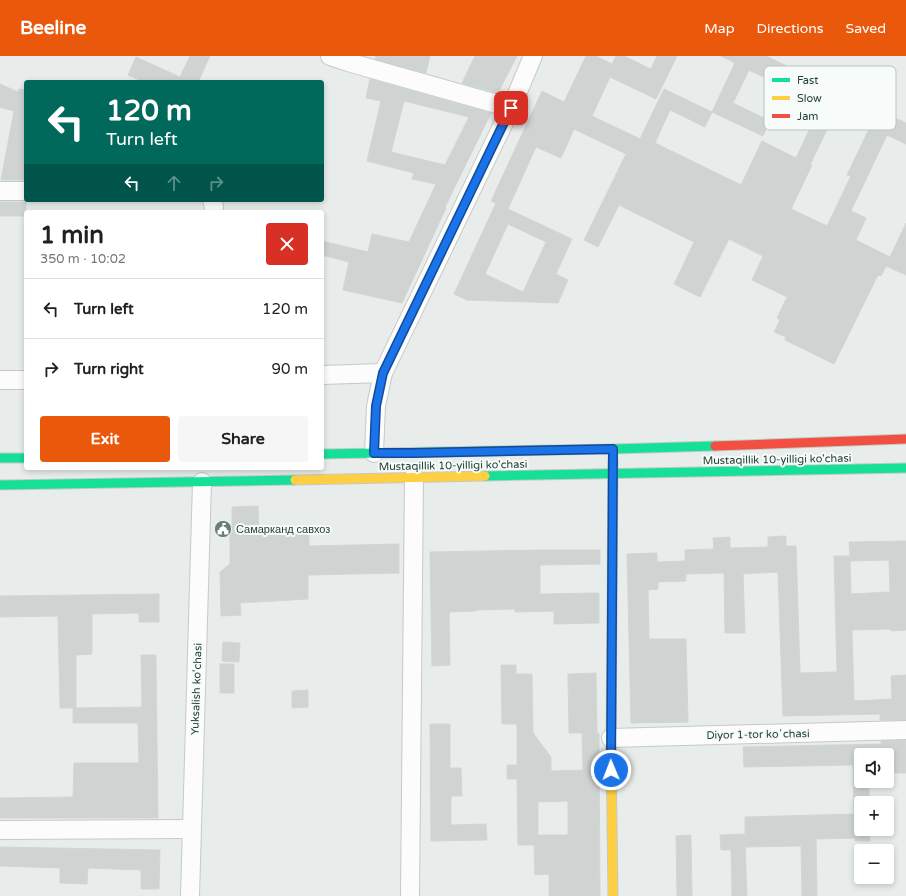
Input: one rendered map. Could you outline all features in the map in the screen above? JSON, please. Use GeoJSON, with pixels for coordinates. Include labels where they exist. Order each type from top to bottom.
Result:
{"type":"FeatureCollection","features":[{"type":"Feature","properties":{"kind":"main road","name":"Mustaqillik 10-yilligi ko'chasi"},"geometry":{"type":"LineString","coordinates":[[324,454],[613,449],[906,439]]}},
{"type":"Feature","properties":{"kind":"main road"},"geometry":{"type":"LineString","coordinates":[[613,449],[611,738],[614,896]]}},
{"type":"Feature","properties":{"kind":"main road"},"geometry":{"type":"LineString","coordinates":[[0,458],[24,458]]}},
{"type":"Feature","properties":{"kind":"main road","name":"Mustaqillik 10-yilligi ko'chasi"},"geometry":{"type":"LineString","coordinates":[[0,485],[906,468]]}},
{"type":"Feature","properties":{"kind":"street"},"geometry":{"type":"LineString","coordinates":[[330,56],[511,108]]}},
{"type":"Feature","properties":{"kind":"street"},"geometry":{"type":"LineString","coordinates":[[374,453],[376,406],[383,373],[511,108],[533,56]]}},
{"type":"Feature","properties":{"kind":"street"},"geometry":{"type":"LineString","coordinates":[[0,191],[24,191]]}},
{"type":"Feature","properties":{"kind":"street"},"geometry":{"type":"LineString","coordinates":[[324,375],[383,373]]}},
{"type":"Feature","properties":{"kind":"street"},"geometry":{"type":"LineString","coordinates":[[0,380],[24,380]]}},
{"type":"Feature","properties":{"kind":"street"},"geometry":{"type":"LineString","coordinates":[[410,896],[414,477]]}},
{"type":"Feature","properties":{"kind":"street","name":"Yuksalish ko'chasi"},"geometry":{"type":"LineString","coordinates":[[190,896],[202,482]]}},
{"type":"Feature","properties":{"kind":"street","name":"Diyor 1-tor koʻchasi"},"geometry":{"type":"LineString","coordinates":[[611,738],[906,730]]}},
{"type":"Feature","properties":{"kind":"street"},"geometry":{"type":"LineString","coordinates":[[0,830],[191,829]]}},
{"type":"Feature","properties":{"kind":"building"},"geometry":{"type":"Polygon","coordinates":[[[190,56],[210,56],[199,80],[139,80],[128,75],[136,57],[180,77],[190,56]]]}},
{"type":"Feature","properties":{"kind":"building"},"geometry":{"type":"Polygon","coordinates":[[[376,56],[430,56],[426,73],[375,59],[376,56]]]}},
{"type":"Feature","properties":{"kind":"building"},"geometry":{"type":"Polygon","coordinates":[[[475,56],[517,56],[498,93],[462,83],[475,56]]]}},
{"type":"Feature","properties":{"kind":"building"},"geometry":{"type":"Polygon","coordinates":[[[586,56],[596,56],[612,64],[616,56],[624,56],[651,69],[657,56],[677,56],[656,99],[610,77],[592,116],[640,139],[664,89],[712,112],[705,127],[670,110],[655,143],[741,185],[762,141],[796,158],[809,130],[827,130],[791,209],[827,226],[851,176],[847,175],[869,130],[896,130],[896,118],[906,123],[906,144],[887,135],[851,211],[866,218],[856,240],[890,257],[906,223],[906,275],[886,266],[881,276],[878,275],[834,364],[785,340],[786,337],[774,332],[780,320],[777,318],[787,297],[752,280],[763,256],[729,239],[700,297],[674,284],[694,242],[619,205],[598,247],[584,240],[626,154],[574,129],[561,158],[536,147],[508,209],[572,239],[556,274],[568,280],[558,303],[467,300],[454,294],[496,203],[491,201],[542,91],[564,102],[586,56]],[[508,224],[485,274],[523,292],[546,242],[508,224]]]}},
{"type":"Feature","properties":{"kind":"building"},"geometry":{"type":"Polygon","coordinates":[[[721,56],[766,56],[787,66],[764,66],[764,77],[749,70],[733,103],[764,118],[764,130],[766,130],[763,136],[712,112],[735,63],[721,56]]]}},
{"type":"Feature","properties":{"kind":"building"},"geometry":{"type":"Polygon","coordinates":[[[370,79],[491,113],[445,207],[446,208],[402,303],[343,290],[349,262],[324,256],[324,241],[368,252],[372,234],[409,242],[436,184],[412,179],[414,173],[367,161],[381,101],[366,98],[370,79]],[[404,101],[391,152],[445,165],[469,117],[404,101]]]}},
{"type":"Feature","properties":{"kind":"building"},"geometry":{"type":"Polygon","coordinates":[[[0,84],[18,92],[19,89],[24,90],[24,180],[1,180],[14,111],[0,107],[0,84]]]}},
{"type":"Feature","properties":{"kind":"building"},"geometry":{"type":"Polygon","coordinates":[[[0,202],[26,202],[24,216],[0,216],[0,202]]]}},
{"type":"Feature","properties":{"kind":"building"},"geometry":{"type":"Polygon","coordinates":[[[258,506],[259,534],[309,533],[309,546],[399,544],[399,573],[308,575],[308,599],[240,603],[241,615],[221,616],[220,572],[230,564],[232,507],[258,506]]]}},
{"type":"Feature","properties":{"kind":"building"},"geometry":{"type":"Polygon","coordinates":[[[786,536],[786,546],[796,546],[800,673],[837,672],[834,556],[850,556],[849,542],[906,541],[906,630],[852,630],[854,701],[892,699],[891,676],[906,675],[906,720],[880,720],[880,714],[783,716],[778,572],[743,574],[745,633],[725,633],[724,573],[686,574],[686,581],[658,582],[658,589],[648,590],[649,639],[686,639],[688,722],[631,723],[627,554],[657,553],[657,562],[685,561],[685,550],[714,549],[713,538],[730,537],[730,548],[768,547],[768,537],[786,536]],[[889,560],[850,561],[851,594],[890,592],[889,560]]]}},
{"type":"Feature","properties":{"kind":"building"},"geometry":{"type":"Polygon","coordinates":[[[600,550],[600,564],[540,565],[540,594],[599,593],[599,623],[554,624],[554,611],[515,612],[515,609],[449,612],[450,665],[432,666],[430,552],[600,550]]]}},
{"type":"Feature","properties":{"kind":"building"},"geometry":{"type":"Polygon","coordinates":[[[159,594],[159,622],[139,622],[139,613],[92,614],[92,654],[76,655],[76,708],[142,707],[141,655],[156,655],[158,818],[0,818],[0,798],[73,797],[74,763],[139,763],[138,723],[73,723],[73,708],[60,708],[58,616],[0,617],[0,596],[159,594]]]}},
{"type":"Feature","properties":{"kind":"building"},"geometry":{"type":"Polygon","coordinates":[[[223,642],[240,643],[239,662],[222,661],[223,642]]]}},
{"type":"Feature","properties":{"kind":"building"},"geometry":{"type":"Polygon","coordinates":[[[220,664],[234,664],[234,693],[220,693],[220,664]]]}},
{"type":"Feature","properties":{"kind":"building"},"geometry":{"type":"Polygon","coordinates":[[[501,665],[516,665],[516,674],[532,674],[533,733],[551,757],[551,771],[583,770],[582,733],[569,733],[568,674],[596,673],[597,733],[599,733],[600,896],[549,896],[549,874],[535,875],[534,845],[518,845],[517,779],[507,779],[507,765],[517,765],[517,724],[502,724],[501,665]],[[568,801],[538,802],[538,835],[568,835],[568,801]]]}},
{"type":"Feature","properties":{"kind":"building"},"geometry":{"type":"Polygon","coordinates":[[[308,690],[308,707],[292,708],[292,691],[308,690]]]}},
{"type":"Feature","properties":{"kind":"building"},"geometry":{"type":"Polygon","coordinates":[[[430,724],[450,724],[450,768],[461,768],[462,796],[451,796],[451,825],[486,824],[487,840],[431,841],[430,724]]]}},
{"type":"Feature","properties":{"kind":"building"},"geometry":{"type":"Polygon","coordinates":[[[906,740],[906,773],[894,773],[894,748],[854,748],[854,788],[869,788],[869,796],[854,796],[854,814],[853,765],[744,767],[743,747],[881,744],[881,741],[906,740]]]}},
{"type":"Feature","properties":{"kind":"building"},"geometry":{"type":"Polygon","coordinates":[[[854,814],[854,836],[870,836],[870,841],[855,841],[855,838],[816,839],[817,896],[802,896],[801,846],[746,847],[745,840],[747,896],[732,896],[731,850],[721,850],[720,835],[745,834],[745,817],[854,814]]]}},
{"type":"Feature","properties":{"kind":"building"},"geometry":{"type":"Polygon","coordinates":[[[691,835],[692,896],[677,896],[676,836],[691,835]]]}},
{"type":"Feature","properties":{"kind":"building"},"geometry":{"type":"Polygon","coordinates":[[[0,847],[160,850],[159,889],[141,889],[141,870],[88,868],[87,884],[60,883],[60,868],[0,866],[0,847]]]}},
{"type":"Feature","properties":{"kind":"traffic: fast"},"geometry":{"type":"LineString","coordinates":[[324,454],[715,446]]}},
{"type":"Feature","properties":{"kind":"traffic: fast"},"geometry":{"type":"LineString","coordinates":[[0,458],[24,458]]}},
{"type":"Feature","properties":{"kind":"traffic: fast"},"geometry":{"type":"LineString","coordinates":[[611,747],[613,460]]}},
{"type":"Feature","properties":{"kind":"traffic: fast"},"geometry":{"type":"LineString","coordinates":[[485,476],[906,468]]}},
{"type":"Feature","properties":{"kind":"traffic: fast"},"geometry":{"type":"LineString","coordinates":[[0,485],[295,480]]}},
{"type":"Feature","properties":{"kind":"traffic: slow"},"geometry":{"type":"LineString","coordinates":[[295,480],[485,476]]}},
{"type":"Feature","properties":{"kind":"traffic: slow"},"geometry":{"type":"LineString","coordinates":[[611,747],[613,896]]}},
{"type":"Feature","properties":{"kind":"traffic: jam"},"geometry":{"type":"LineString","coordinates":[[715,446],[906,439]]}},
{"type":"Feature","properties":{"kind":"place","name":"Самарканд савхоз"},"geometry":{"type":"Point","coordinates":[223,529]}},
{"type":"Feature","properties":{"kind":"route"},"geometry":{"type":"LineString","coordinates":[[511,108],[383,373],[376,406],[374,453],[613,449],[611,770]]}}]}
